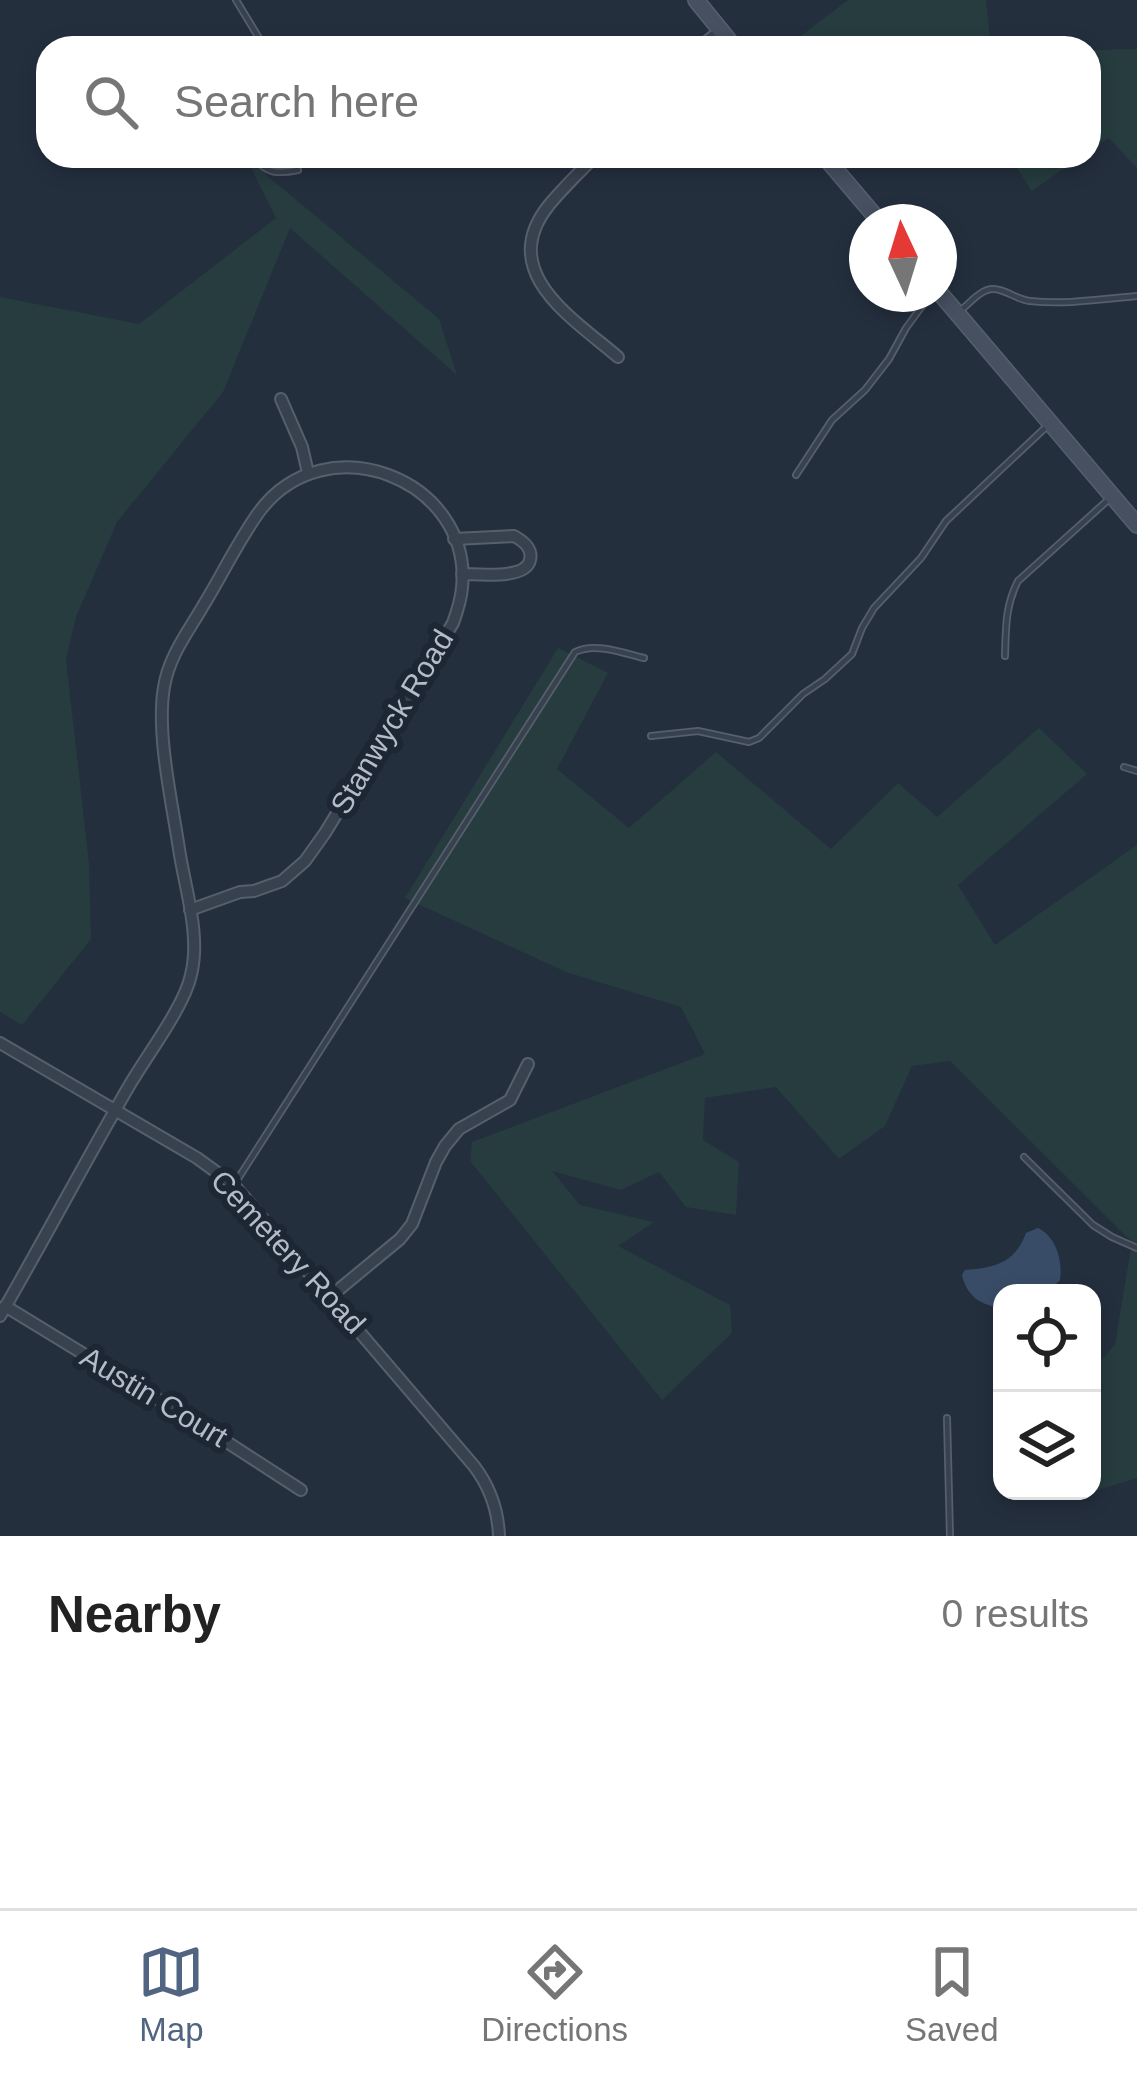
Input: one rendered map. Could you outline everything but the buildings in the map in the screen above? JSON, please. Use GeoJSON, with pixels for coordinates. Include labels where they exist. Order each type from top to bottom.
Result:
{"type":"FeatureCollection","features":[{"type":"Feature","properties":{"kind":"main road"},"geometry":{"type":"LineString","coordinates":[[696,0],[726,36]]}},
{"type":"Feature","properties":{"kind":"main road"},"geometry":{"type":"LineString","coordinates":[[834,168],[865,204]]}},
{"type":"Feature","properties":{"kind":"main road"},"geometry":{"type":"LineString","coordinates":[[957,314],[1137,526]]}},
{"type":"Feature","properties":{"kind":"street"},"geometry":{"type":"LineString","coordinates":[[714,36],[721,30]]}},
{"type":"Feature","properties":{"kind":"street"},"geometry":{"type":"LineString","coordinates":[[584,168],[540,218],[532,243],[533,262],[550,299],[618,357]]}},
{"type":"Feature","properties":{"kind":"street"},"geometry":{"type":"LineString","coordinates":[[3,1311],[192,973],[190,910],[162,724],[163,689],[182,640],[261,508],[308,473],[280,399]]}},
{"type":"Feature","properties":{"kind":"street","name":"Stanwyck Road"},"geometry":{"type":"LineString","coordinates":[[190,910],[269,887],[294,873],[315,849],[445,640],[458,606],[462,574],[454,539],[436,509],[382,471],[350,465],[308,473]]}},
{"type":"Feature","properties":{"kind":"street"},"geometry":{"type":"LineString","coordinates":[[454,539],[514,536],[531,554],[530,563],[517,572],[462,574]]}},
{"type":"Feature","properties":{"kind":"street","name":"Cemetery Road"},"geometry":{"type":"LineString","coordinates":[[0,1043],[211,1166],[234,1185],[484,1480],[499,1536]]}},
{"type":"Feature","properties":{"kind":"street"},"geometry":{"type":"LineString","coordinates":[[331,1296],[400,1239],[412,1224],[445,1146],[459,1129],[510,1100],[528,1064]]}},
{"type":"Feature","properties":{"kind":"street","name":"Austin Court"},"geometry":{"type":"LineString","coordinates":[[3,1311],[301,1490]]}},
{"type":"Feature","properties":{"kind":"lane"},"geometry":{"type":"LineString","coordinates":[[236,0],[258,36]]}},
{"type":"Feature","properties":{"kind":"lane"},"geometry":{"type":"LineString","coordinates":[[267,168],[278,174],[298,170]]}},
{"type":"Feature","properties":{"kind":"lane"},"geometry":{"type":"LineString","coordinates":[[957,314],[990,289],[1025,301],[1056,303],[1137,296]]}},
{"type":"Feature","properties":{"kind":"lane"},"geometry":{"type":"LineString","coordinates":[[796,475],[832,420],[890,359],[919,312]]}},
{"type":"Feature","properties":{"kind":"lane"},"geometry":{"type":"LineString","coordinates":[[651,736],[698,731],[749,742],[759,738],[852,654],[874,608],[921,558],[946,521],[1049,424]]}},
{"type":"Feature","properties":{"kind":"lane"},"geometry":{"type":"LineString","coordinates":[[1005,656],[1006,613],[1018,581],[1112,496]]}},
{"type":"Feature","properties":{"kind":"lane"},"geometry":{"type":"LineString","coordinates":[[234,1185],[575,652],[610,650],[644,658]]}},
{"type":"Feature","properties":{"kind":"lane"},"geometry":{"type":"LineString","coordinates":[[1124,767],[1137,771]]}},
{"type":"Feature","properties":{"kind":"lane"},"geometry":{"type":"LineString","coordinates":[[1024,1156],[1093,1225],[1137,1248]]}},
{"type":"Feature","properties":{"kind":"lane"},"geometry":{"type":"LineString","coordinates":[[947,1418],[950,1536]]}},
{"type":"Feature","properties":{"kind":"green space"},"geometry":{"type":"Polygon","coordinates":[[[848,0],[986,0],[990,36],[801,36],[848,0]]]}},
{"type":"Feature","properties":{"kind":"green space"},"geometry":{"type":"Polygon","coordinates":[[[1137,49],[1137,168],[1109,138],[1101,143],[1101,50],[1137,49]]]}},
{"type":"Feature","properties":{"kind":"green space"},"geometry":{"type":"Polygon","coordinates":[[[251,168],[258,168],[439,319],[457,375],[290,228],[223,392],[117,522],[76,617],[66,659],[89,864],[91,939],[22,1025],[0,1012],[0,297],[139,324],[276,218],[251,168]]]}},
{"type":"Feature","properties":{"kind":"green space"},"geometry":{"type":"Polygon","coordinates":[[[1017,168],[1065,168],[1032,191],[1017,168]]]}},
{"type":"Feature","properties":{"kind":"green space"},"geometry":{"type":"Polygon","coordinates":[[[558,648],[608,673],[557,769],[629,828],[716,752],[831,849],[898,783],[937,817],[1039,728],[1087,774],[958,885],[995,945],[1137,845],[1137,1478],[1101,1489],[1101,1361],[1115,1344],[1132,1242],[950,1061],[912,1066],[885,1126],[839,1159],[776,1087],[705,1098],[703,1140],[739,1162],[736,1215],[686,1207],[659,1172],[621,1190],[552,1171],[580,1205],[654,1222],[618,1246],[730,1305],[732,1333],[662,1400],[470,1161],[472,1142],[705,1054],[681,1007],[566,972],[405,898],[558,648]]]}},
{"type":"Feature","properties":{"kind":"water"},"geometry":{"type":"Polygon","coordinates":[[[1038,1228],[1049,1237],[1057,1250],[1060,1280],[1055,1284],[993,1284],[993,1305],[981,1302],[964,1283],[965,1270],[1003,1262],[1026,1233],[1038,1228]]]}}]}
